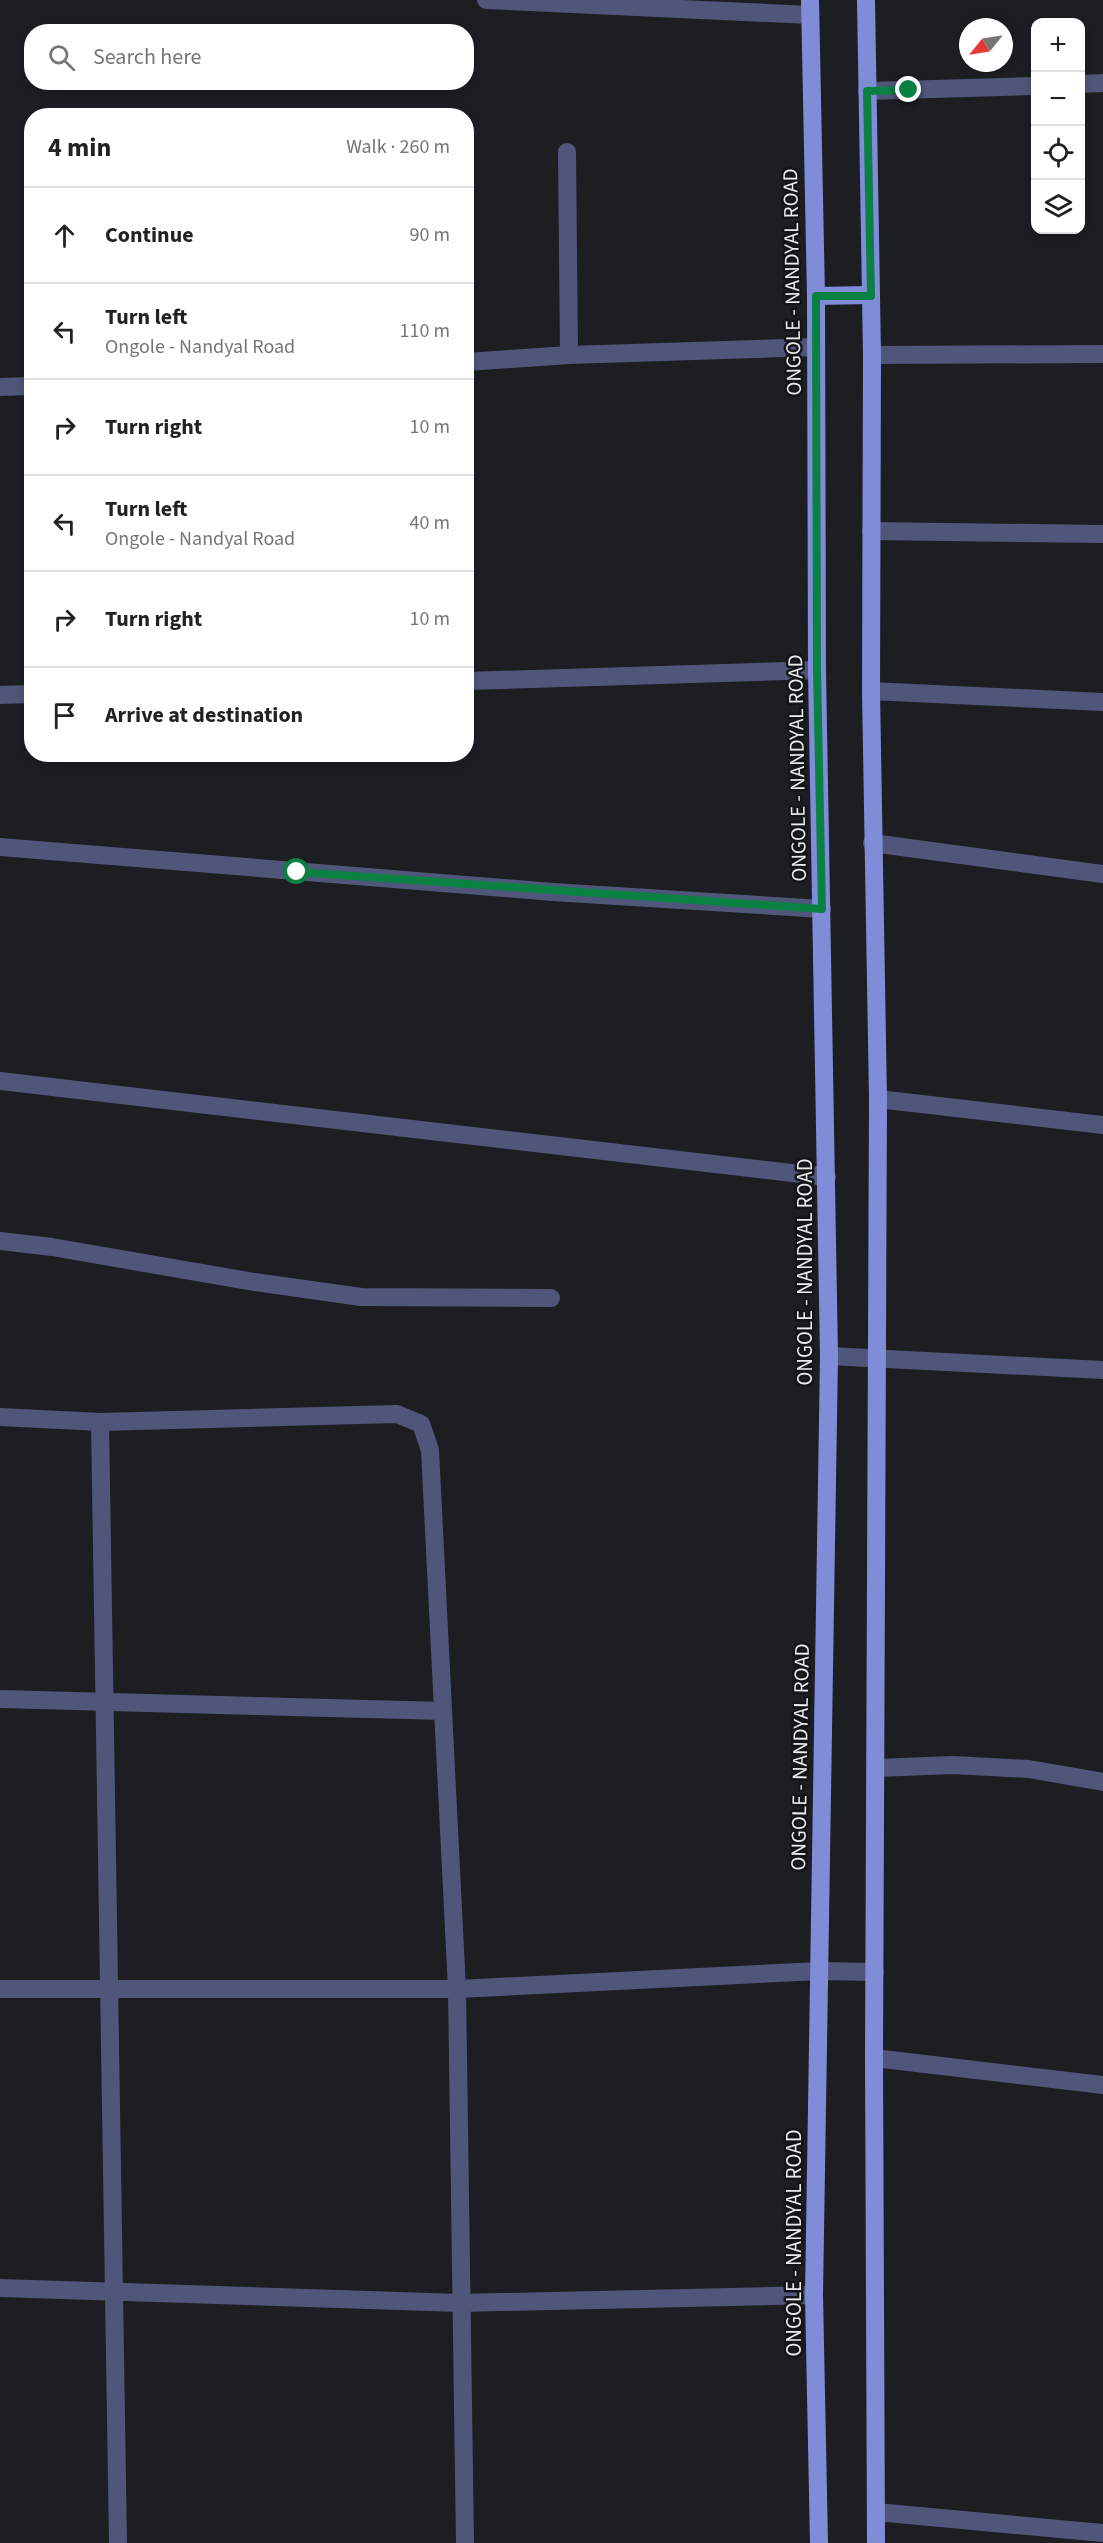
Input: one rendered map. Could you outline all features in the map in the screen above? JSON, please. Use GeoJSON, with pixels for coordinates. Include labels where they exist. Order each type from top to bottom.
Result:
{"type":"FeatureCollection","features":[{"type":"Feature","properties":{"kind":"main road"},"geometry":{"type":"LineString","coordinates":[[866,0],[872,355],[872,843],[878,1099],[874,2058],[876,2543]]}},
{"type":"Feature","properties":{"kind":"main road","name":"ONGOLE - NANDYAL ROAD"},"geometry":{"type":"LineString","coordinates":[[810,8],[816,296],[817,670],[829,1356],[814,2295],[819,2543]]}},
{"type":"Feature","properties":{"kind":"main road"},"geometry":{"type":"LineString","coordinates":[[816,296],[871,296]]}},
{"type":"Feature","properties":{"kind":"street"},"geometry":{"type":"LineString","coordinates":[[486,0],[810,8]]}},
{"type":"Feature","properties":{"kind":"street"},"geometry":{"type":"LineString","coordinates":[[1085,84],[1103,83]]}},
{"type":"Feature","properties":{"kind":"street"},"geometry":{"type":"LineString","coordinates":[[867,91],[1031,86]]}},
{"type":"Feature","properties":{"kind":"street"},"geometry":{"type":"LineString","coordinates":[[567,152],[569,355]]}},
{"type":"Feature","properties":{"kind":"street"},"geometry":{"type":"LineString","coordinates":[[474,361],[569,355],[816,347]]}},
{"type":"Feature","properties":{"kind":"street"},"geometry":{"type":"LineString","coordinates":[[872,355],[1103,354]]}},
{"type":"Feature","properties":{"kind":"street"},"geometry":{"type":"LineString","coordinates":[[0,387],[24,386]]}},
{"type":"Feature","properties":{"kind":"street"},"geometry":{"type":"LineString","coordinates":[[872,531],[1103,534]]}},
{"type":"Feature","properties":{"kind":"street"},"geometry":{"type":"LineString","coordinates":[[474,681],[817,670]]}},
{"type":"Feature","properties":{"kind":"street"},"geometry":{"type":"LineString","coordinates":[[871,692],[1103,702]]}},
{"type":"Feature","properties":{"kind":"street"},"geometry":{"type":"LineString","coordinates":[[0,695],[24,694]]}},
{"type":"Feature","properties":{"kind":"street"},"geometry":{"type":"LineString","coordinates":[[872,843],[1103,874]]}},
{"type":"Feature","properties":{"kind":"street"},"geometry":{"type":"LineString","coordinates":[[0,847],[553,892],[822,909]]}},
{"type":"Feature","properties":{"kind":"street"},"geometry":{"type":"LineString","coordinates":[[0,1081],[827,1177]]}},
{"type":"Feature","properties":{"kind":"street"},"geometry":{"type":"LineString","coordinates":[[878,1099],[1103,1125]]}},
{"type":"Feature","properties":{"kind":"street"},"geometry":{"type":"LineString","coordinates":[[0,1241],[63,1248],[254,1282],[360,1297],[551,1298]]}},
{"type":"Feature","properties":{"kind":"street"},"geometry":{"type":"LineString","coordinates":[[829,1356],[1103,1370]]}},
{"type":"Feature","properties":{"kind":"street"},"geometry":{"type":"LineString","coordinates":[[0,1417],[100,1422],[397,1414],[421,1424],[430,1450],[457,1989],[465,2543]]}},
{"type":"Feature","properties":{"kind":"street"},"geometry":{"type":"LineString","coordinates":[[100,1422],[118,2543]]}},
{"type":"Feature","properties":{"kind":"street"},"geometry":{"type":"LineString","coordinates":[[0,1699],[443,1711]]}},
{"type":"Feature","properties":{"kind":"street"},"geometry":{"type":"LineString","coordinates":[[876,1768],[953,1765],[1018,1769],[1103,1782]]}},
{"type":"Feature","properties":{"kind":"street"},"geometry":{"type":"LineString","coordinates":[[0,1989],[457,1989],[819,1971],[875,1972]]}},
{"type":"Feature","properties":{"kind":"street"},"geometry":{"type":"LineString","coordinates":[[874,2058],[1103,2085]]}},
{"type":"Feature","properties":{"kind":"street"},"geometry":{"type":"LineString","coordinates":[[0,2288],[460,2303],[814,2295]]}},
{"type":"Feature","properties":{"kind":"street"},"geometry":{"type":"LineString","coordinates":[[876,2512],[1103,2533]]}},
{"type":"Feature","properties":{"kind":"route"},"geometry":{"type":"LineString","coordinates":[[297,872],[553,892],[822,909],[817,670],[816,296],[871,296],[867,91],[909,90]]}}]}
